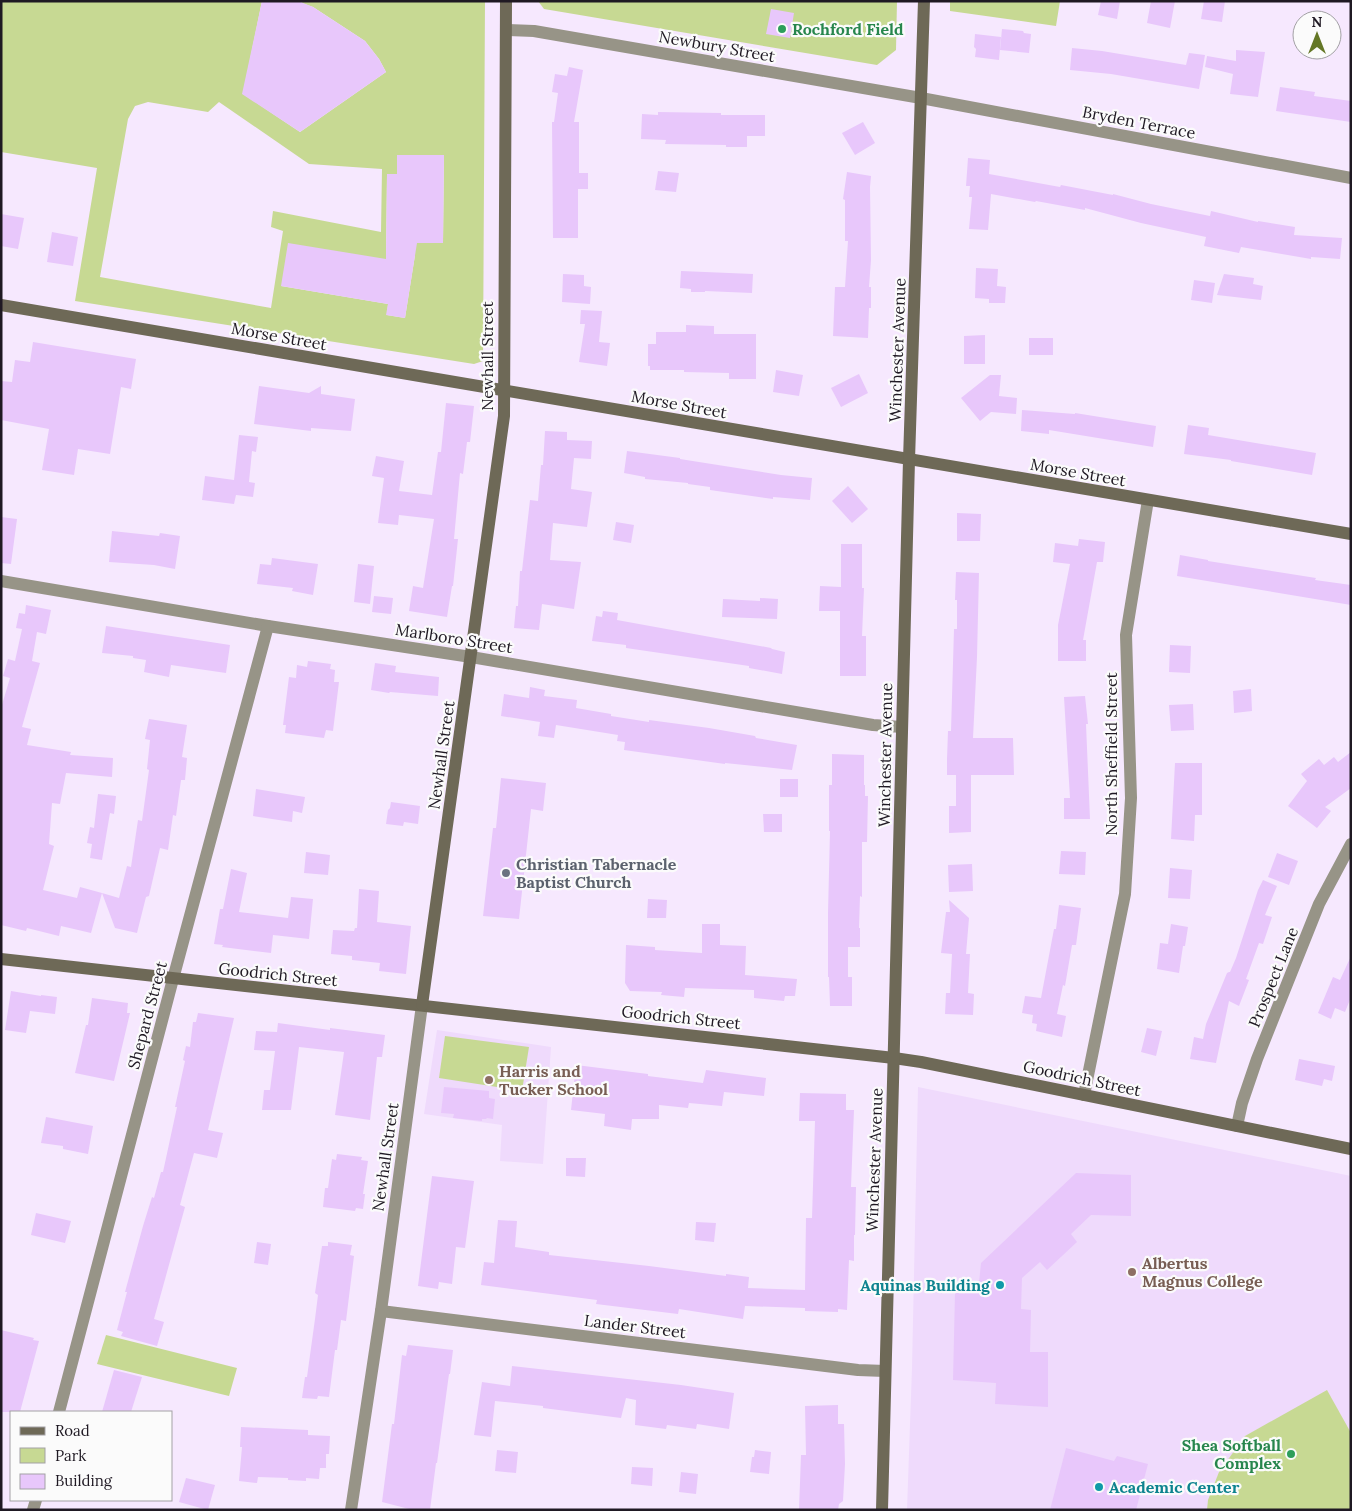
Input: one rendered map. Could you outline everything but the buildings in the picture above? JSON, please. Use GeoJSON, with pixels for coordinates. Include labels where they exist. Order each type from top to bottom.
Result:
{"type":"FeatureCollection","features":[{"type":"Feature","properties":{"kind":"main road","name":"Newhall Street"},"geometry":{"type":"LineString","coordinates":[[422,1005],[504,416],[506,1]]}},
{"type":"Feature","properties":{"kind":"main road","name":"Winchester Avenue"},"geometry":{"type":"LineString","coordinates":[[882,1510],[909,460],[924,1]]}},
{"type":"Feature","properties":{"kind":"main road","name":"Morse Street"},"geometry":{"type":"LineString","coordinates":[[1,305],[1351,534]]}},
{"type":"Feature","properties":{"kind":"main road","name":"Goodrich Street"},"geometry":{"type":"LineString","coordinates":[[1,959],[894,1058],[1351,1149]]}},
{"type":"Feature","properties":{"kind":"street","name":"Newbury Street"},"geometry":{"type":"LineString","coordinates":[[506,30],[534,32],[922,98]]}},
{"type":"Feature","properties":{"kind":"street","name":"Bryden Terrace"},"geometry":{"type":"LineString","coordinates":[[922,98],[1351,178]]}},
{"type":"Feature","properties":{"kind":"street","name":"North Sheffield Street"},"geometry":{"type":"LineString","coordinates":[[1084,1095],[1125,894],[1131,798],[1126,635],[1148,500]]}},
{"type":"Feature","properties":{"kind":"street","name":"Marlboro Street"},"geometry":{"type":"LineString","coordinates":[[1,581],[268,626],[471,657],[873,725],[902,727]]}},
{"type":"Feature","properties":{"kind":"street","name":"Shepard Street"},"geometry":{"type":"LineString","coordinates":[[59,1411],[268,626]]}},
{"type":"Feature","properties":{"kind":"street","name":"Prospect Lane"},"geometry":{"type":"LineString","coordinates":[[1237,1126],[1242,1103],[1257,1059],[1319,904],[1351,844]]}},
{"type":"Feature","properties":{"kind":"street","name":"Newhall Street"},"geometry":{"type":"LineString","coordinates":[[351,1510],[381,1311],[422,1005]]}},
{"type":"Feature","properties":{"kind":"street","name":"Lander Street"},"geometry":{"type":"LineString","coordinates":[[381,1311],[848,1369],[885,1371]]}},
{"type":"Feature","properties":{"kind":"shaded area","name":"Harris and Tucker School"},"geometry":{"type":"Polygon","coordinates":[[[437,1030],[551,1047],[543,1164],[500,1161],[502,1125],[424,1114],[437,1030]]]}},
{"type":"Feature","properties":{"kind":"shaded area","name":"Albertus Magnus College"},"geometry":{"type":"Polygon","coordinates":[[[918,1087],[1351,1176],[1351,1510],[907,1510],[918,1087]]]}},
{"type":"Feature","properties":{"kind":"green space"},"geometry":{"type":"Polygon","coordinates":[[[1,1],[262,1],[243,94],[300,132],[386,72],[365,41],[313,7],[302,3],[303,1],[485,1],[483,361],[474,364],[75,301],[97,168],[1,152],[1,1]],[[148,102],[135,106],[128,119],[100,277],[271,308],[283,231],[271,227],[273,211],[381,232],[382,169],[309,164],[219,102],[208,112],[148,102]],[[397,155],[397,174],[387,175],[386,259],[281,286],[388,304],[387,315],[405,318],[415,255],[415,243],[443,243],[444,155],[397,155]]]}},
{"type":"Feature","properties":{"kind":"green space","name":"Rochford Field"},"geometry":{"type":"Polygon","coordinates":[[[538,1],[897,1],[896,50],[877,65],[544,9],[538,1]]]}},
{"type":"Feature","properties":{"kind":"green space"},"geometry":{"type":"Polygon","coordinates":[[[950,1],[1060,1],[1056,26],[950,11],[950,1]]]}},
{"type":"Feature","properties":{"kind":"green space"},"geometry":{"type":"Polygon","coordinates":[[[445,1036],[529,1047],[522,1091],[439,1078],[445,1036]]]}},
{"type":"Feature","properties":{"kind":"green space"},"geometry":{"type":"Polygon","coordinates":[[[106,1335],[237,1368],[229,1396],[97,1364],[106,1335]]]}},
{"type":"Feature","properties":{"kind":"green space","name":"Shea Softball Complex"},"geometry":{"type":"Polygon","coordinates":[[[1327,1390],[1351,1433],[1351,1510],[1207,1510],[1208,1500],[1219,1472],[1245,1436],[1327,1390]]]}},
{"type":"Feature","properties":{"kind":"place","name":"Rochford Field"},"geometry":{"type":"Point","coordinates":[782,29]}},
{"type":"Feature","properties":{"kind":"place","name":"Christian Tabernacle Baptist Church"},"geometry":{"type":"Point","coordinates":[506,873]}},
{"type":"Feature","properties":{"kind":"place","name":"Harris and Tucker School"},"geometry":{"type":"Point","coordinates":[489,1080]}},
{"type":"Feature","properties":{"kind":"place","name":"Albertus Magnus College"},"geometry":{"type":"Point","coordinates":[1132,1272]}},
{"type":"Feature","properties":{"kind":"place","name":"Aquinas Building"},"geometry":{"type":"Point","coordinates":[1000,1285]}},
{"type":"Feature","properties":{"kind":"place","name":"Shea Softball Complex"},"geometry":{"type":"Point","coordinates":[1291,1454]}},
{"type":"Feature","properties":{"kind":"place","name":"Academic Center"},"geometry":{"type":"Point","coordinates":[1099,1487]}}]}
